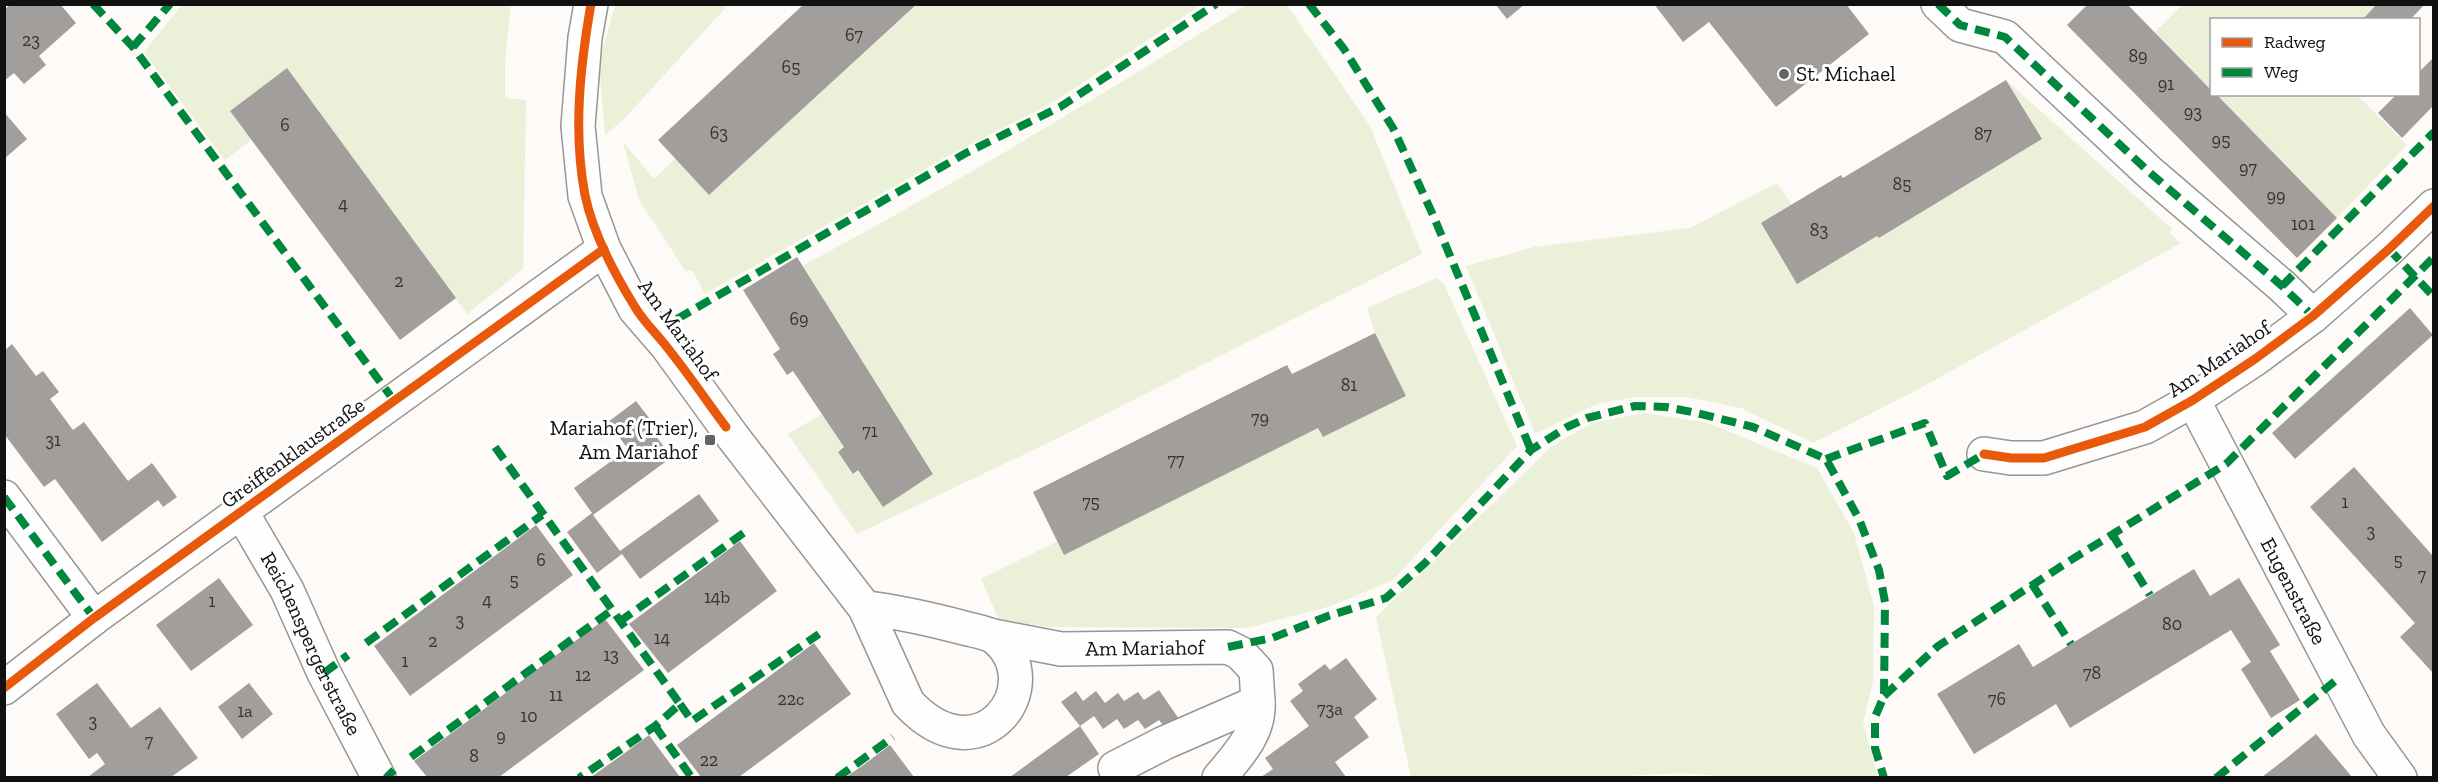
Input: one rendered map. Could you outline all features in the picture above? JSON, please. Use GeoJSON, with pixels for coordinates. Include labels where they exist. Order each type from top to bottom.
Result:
{"type":"FeatureCollection","features":[{"type":"Feature","properties":{"kind":"street","name":"Am Mariahof"},"geometry":{"type":"LineString","coordinates":[[591,4],[585,38],[578,126],[585,196],[604,249],[636,309],[667,346],[733,437],[865,608],[908,703],[933,728],[950,735],[967,737],[981,734],[997,724],[1013,698],[1016,687],[1008,654],[993,636]]}},
{"type":"Feature","properties":{"kind":"street"},"geometry":{"type":"LineString","coordinates":[[1938,4],[1960,25],[2005,37],[2149,172],[2282,286],[2313,316]]}},
{"type":"Feature","properties":{"kind":"street","name":"Am Mariahof"},"geometry":{"type":"LineString","coordinates":[[1984,454],[2011,458],[2044,458],[2145,427],[2193,400],[2255,359],[2313,316],[2389,249],[2433,206]]}},
{"type":"Feature","properties":{"kind":"street","name":"Greiffenklaustraße"},"geometry":{"type":"LineString","coordinates":[[4,687],[94,618],[604,249]]}},
{"type":"Feature","properties":{"kind":"street","name":"Eugenstraße"},"geometry":{"type":"LineString","coordinates":[[2193,400],[2370,735],[2400,777]]}},
{"type":"Feature","properties":{"kind":"street"},"geometry":{"type":"LineString","coordinates":[[4,497],[94,618]]}},
{"type":"Feature","properties":{"kind":"street","name":"Reichenspergerstraße"},"geometry":{"type":"LineString","coordinates":[[242,513],[287,590],[324,673],[379,777]]}},
{"type":"Feature","properties":{"kind":"street","name":"Am Mariahof"},"geometry":{"type":"LineString","coordinates":[[865,608],[904,612],[993,636],[1061,649],[1228,647],[1240,653],[1256,670],[1259,716],[1242,750],[1219,777]]}},
{"type":"Feature","properties":{"kind":"street"},"geometry":{"type":"LineString","coordinates":[[1115,768],[1164,743],[1258,702]]}},
{"type":"Feature","properties":{"kind":"green space"},"geometry":{"type":"Polygon","coordinates":[[[182,5],[511,5],[505,60],[505,98],[526,100],[523,269],[467,314],[287,68],[230,111],[251,140],[225,160],[144,52],[182,5]]]}},
{"type":"Feature","properties":{"kind":"green space"},"geometry":{"type":"Polygon","coordinates":[[[615,5],[728,5],[624,119],[605,135],[599,63],[615,5]]]}},
{"type":"Feature","properties":{"kind":"green space"},"geometry":{"type":"Polygon","coordinates":[[[917,5],[1201,5],[1052,103],[946,157],[705,294],[692,270],[686,272],[639,200],[623,142],[654,179],[676,158],[709,195],[917,5]]]}},
{"type":"Feature","properties":{"kind":"green space"},"geometry":{"type":"Polygon","coordinates":[[[1246,5],[1287,5],[1370,126],[1422,254],[1054,440],[857,534],[788,434],[822,414],[844,447],[838,452],[858,470],[883,507],[933,473],[802,266],[1026,139],[1246,5]]]}},
{"type":"Feature","properties":{"kind":"green space"},"geometry":{"type":"Polygon","coordinates":[[[2182,5],[2377,5],[2363,18],[2210,18],[2210,89],[2155,32],[2182,5]]]}},
{"type":"Feature","properties":{"kind":"green space"},"geometry":{"type":"Polygon","coordinates":[[[2006,80],[2172,229],[2170,233],[2181,243],[1917,390],[1813,443],[1741,408],[1687,397],[1635,397],[1597,404],[1535,434],[1466,266],[1534,247],[1690,228],[1777,183],[1792,205],[1761,224],[1797,283],[1877,236],[1879,238],[2042,139],[2006,80]]]}},
{"type":"Feature","properties":{"kind":"green space"},"geometry":{"type":"Polygon","coordinates":[[[2217,96],[2358,96],[2407,145],[2337,218],[2217,96]]]}},
{"type":"Feature","properties":{"kind":"green space"},"geometry":{"type":"Polygon","coordinates":[[[1437,278],[1444,284],[1517,446],[1393,580],[1331,606],[1247,628],[1049,627],[999,620],[981,579],[1058,541],[1318,428],[1324,437],[1406,396],[1375,333],[1367,308],[1437,278]]]}},
{"type":"Feature","properties":{"kind":"green space"},"geometry":{"type":"Polygon","coordinates":[[[1645,413],[1708,423],[1817,468],[1854,533],[1874,606],[1873,682],[1863,723],[1878,777],[1727,778],[1681,773],[1556,778],[1411,777],[1376,617],[1552,446],[1592,423],[1645,413]]]}},
{"type":"Feature","properties":{"kind":"building"},"geometry":{"type":"Polygon","coordinates":[[[11,4],[60,4],[76,23],[39,56],[46,65],[24,84],[14,73],[4,81],[4,10],[11,4]]]}},
{"type":"Feature","properties":{"kind":"building"},"geometry":{"type":"Polygon","coordinates":[[[804,4],[917,4],[709,195],[658,140],[804,4]]]}},
{"type":"Feature","properties":{"kind":"building"},"geometry":{"type":"Polygon","coordinates":[[[1495,4],[1525,4],[1507,19],[1495,4]]]}},
{"type":"Feature","properties":{"kind":"building","name":"St. Michael"},"geometry":{"type":"Polygon","coordinates":[[[1654,4],[1846,4],[1869,34],[1776,107],[1709,22],[1683,42],[1654,4]]]}},
{"type":"Feature","properties":{"kind":"building"},"geometry":{"type":"Polygon","coordinates":[[[2088,4],[2127,4],[2210,89],[2210,96],[2218,96],[2337,218],[2297,258],[2067,25],[2088,4]]]}},
{"type":"Feature","properties":{"kind":"building"},"geometry":{"type":"Polygon","coordinates":[[[2377,4],[2425,4],[2412,18],[2364,18],[2377,4]]]}},
{"type":"Feature","properties":{"kind":"building"},"geometry":{"type":"Polygon","coordinates":[[[2433,58],[2433,106],[2402,138],[2378,113],[2395,96],[2420,96],[2420,71],[2433,58]]]}},
{"type":"Feature","properties":{"kind":"building"},"geometry":{"type":"Polygon","coordinates":[[[287,68],[456,298],[400,340],[230,111],[287,68]]]}},
{"type":"Feature","properties":{"kind":"building"},"geometry":{"type":"Polygon","coordinates":[[[2006,80],[2042,139],[1879,238],[1877,236],[1797,284],[1761,223],[1841,175],[1843,178],[2006,80]]]}},
{"type":"Feature","properties":{"kind":"building"},"geometry":{"type":"Polygon","coordinates":[[[4,112],[27,139],[4,159],[4,112]]]}},
{"type":"Feature","properties":{"kind":"building"},"geometry":{"type":"Polygon","coordinates":[[[797,257],[933,474],[883,507],[858,470],[853,474],[838,452],[844,447],[793,371],[787,375],[773,354],[780,349],[743,290],[797,257]]]}},
{"type":"Feature","properties":{"kind":"building"},"geometry":{"type":"Polygon","coordinates":[[[2410,308],[2433,335],[2295,459],[2272,433],[2410,308]]]}},
{"type":"Feature","properties":{"kind":"building"},"geometry":{"type":"Polygon","coordinates":[[[1375,333],[1406,396],[1323,437],[1318,428],[1064,555],[1033,492],[1287,365],[1292,374],[1375,333]]]}},
{"type":"Feature","properties":{"kind":"building"},"geometry":{"type":"Polygon","coordinates":[[[12,344],[36,376],[43,371],[59,392],[50,399],[73,430],[84,422],[128,481],[152,463],[177,497],[163,507],[158,500],[102,542],[55,479],[44,487],[5,435],[5,350],[12,344]]]}},
{"type":"Feature","properties":{"kind":"building"},"geometry":{"type":"Polygon","coordinates":[[[636,401],[656,427],[652,431],[672,457],[593,515],[620,551],[699,494],[719,521],[640,579],[622,554],[597,573],[567,532],[592,513],[574,488],[628,449],[608,422],[636,401]]]}},
{"type":"Feature","properties":{"kind":"building"},"geometry":{"type":"Polygon","coordinates":[[[2354,467],[2433,556],[2433,673],[2400,637],[2415,623],[2310,507],[2354,467]]]}},
{"type":"Feature","properties":{"kind":"building"},"geometry":{"type":"Polygon","coordinates":[[[536,525],[573,575],[410,696],[374,646],[536,525]]]}},
{"type":"Feature","properties":{"kind":"building"},"geometry":{"type":"Polygon","coordinates":[[[740,541],[777,591],[668,673],[629,624],[740,541]]]}},
{"type":"Feature","properties":{"kind":"building"},"geometry":{"type":"Polygon","coordinates":[[[2194,569],[2210,596],[2239,578],[2280,645],[2270,651],[2300,700],[2271,718],[2241,669],[2251,662],[2231,630],[2070,728],[2056,704],[1974,754],[1937,694],[2019,644],[2033,667],[2194,569]]]}},
{"type":"Feature","properties":{"kind":"building"},"geometry":{"type":"Polygon","coordinates":[[[219,578],[253,625],[191,671],[156,625],[219,578]]]}},
{"type":"Feature","properties":{"kind":"building"},"geometry":{"type":"Polygon","coordinates":[[[605,619],[644,670],[499,777],[427,777],[414,761],[605,619]]]}},
{"type":"Feature","properties":{"kind":"building"},"geometry":{"type":"Polygon","coordinates":[[[814,643],[851,694],[739,777],[701,777],[677,745],[814,643]]]}},
{"type":"Feature","properties":{"kind":"building"},"geometry":{"type":"Polygon","coordinates":[[[1346,658],[1377,699],[1354,717],[1369,737],[1335,762],[1346,777],[1261,777],[1273,769],[1265,758],[1309,726],[1290,701],[1303,691],[1298,684],[1325,664],[1330,670],[1346,658]]]}},
{"type":"Feature","properties":{"kind":"building"},"geometry":{"type":"Polygon","coordinates":[[[97,683],[131,728],[160,707],[198,758],[171,777],[88,777],[105,764],[97,753],[89,759],[56,714],[97,683]]]}},
{"type":"Feature","properties":{"kind":"building"},"geometry":{"type":"Polygon","coordinates":[[[249,683],[273,714],[242,739],[218,707],[249,683]]]}},
{"type":"Feature","properties":{"kind":"building"},"geometry":{"type":"Polygon","coordinates":[[[1159,690],[1179,719],[1166,729],[1159,720],[1145,729],[1138,720],[1124,729],[1117,719],[1103,729],[1094,716],[1080,726],[1061,702],[1076,691],[1083,701],[1096,691],[1105,703],[1118,693],[1124,701],[1138,692],[1144,700],[1159,690]]]}},
{"type":"Feature","properties":{"kind":"building"},"geometry":{"type":"Polygon","coordinates":[[[1080,726],[1099,754],[1066,777],[1010,777],[1080,726]]]}},
{"type":"Feature","properties":{"kind":"building"},"geometry":{"type":"Polygon","coordinates":[[[2316,734],[2352,777],[2262,777],[2288,757],[2316,734]]]}},
{"type":"Feature","properties":{"kind":"building"},"geometry":{"type":"Polygon","coordinates":[[[649,735],[680,777],[591,777],[622,755],[649,735]]]}},
{"type":"Feature","properties":{"kind":"building"},"geometry":{"type":"Polygon","coordinates":[[[890,745],[914,777],[846,777],[862,766],[890,745]]]}},
{"type":"Feature","properties":{"kind":"marked path"},"geometry":{"type":"LineString","coordinates":[[93,4],[133,47],[395,402]]}},
{"type":"Feature","properties":{"kind":"marked path"},"geometry":{"type":"LineString","coordinates":[[133,47],[170,4]]}},
{"type":"Feature","properties":{"kind":"marked path"},"geometry":{"type":"LineString","coordinates":[[677,319],[966,153],[1060,107],[1216,4]]}},
{"type":"Feature","properties":{"kind":"marked path"},"geometry":{"type":"LineString","coordinates":[[1309,4],[1344,49],[1393,128],[1433,215],[1531,450]]}},
{"type":"Feature","properties":{"kind":"marked path"},"geometry":{"type":"LineString","coordinates":[[1938,4],[1960,25],[2005,37],[2149,172],[2282,286],[2313,316]]}},
{"type":"Feature","properties":{"kind":"marked path"},"geometry":{"type":"LineString","coordinates":[[2282,286],[2434,132]]}},
{"type":"Feature","properties":{"kind":"marked path"},"geometry":{"type":"LineString","coordinates":[[2389,249],[2434,297]]}},
{"type":"Feature","properties":{"kind":"marked path"},"geometry":{"type":"LineString","coordinates":[[1884,696],[1938,646],[2226,464],[2434,257]]}},
{"type":"Feature","properties":{"kind":"marked path"},"geometry":{"type":"LineString","coordinates":[[1228,647],[1272,638],[1328,616],[1386,598],[1425,563],[1531,450],[1567,427],[1587,418],[1635,406],[1666,407],[1697,413],[1753,427],[1826,459],[1859,519],[1879,570],[1885,602],[1884,696],[1875,717],[1875,748],[1884,778]]}},
{"type":"Feature","properties":{"kind":"marked path"},"geometry":{"type":"LineString","coordinates":[[1826,459],[1925,423],[1947,476],[1984,454]]}},
{"type":"Feature","properties":{"kind":"marked path"},"geometry":{"type":"LineString","coordinates":[[495,447],[680,704],[655,726],[579,778]]}},
{"type":"Feature","properties":{"kind":"marked path"},"geometry":{"type":"LineString","coordinates":[[4,497],[94,618]]}},
{"type":"Feature","properties":{"kind":"marked path"},"geometry":{"type":"LineString","coordinates":[[366,643],[542,515]]}},
{"type":"Feature","properties":{"kind":"marked path"},"geometry":{"type":"LineString","coordinates":[[619,622],[745,532]]}},
{"type":"Feature","properties":{"kind":"marked path"},"geometry":{"type":"LineString","coordinates":[[2112,534],[2150,595]]}},
{"type":"Feature","properties":{"kind":"marked path"},"geometry":{"type":"LineString","coordinates":[[2032,584],[2071,644]]}},
{"type":"Feature","properties":{"kind":"marked path"},"geometry":{"type":"LineString","coordinates":[[411,757],[612,610]]}},
{"type":"Feature","properties":{"kind":"marked path"},"geometry":{"type":"LineString","coordinates":[[680,704],[692,721],[819,634]]}},
{"type":"Feature","properties":{"kind":"marked path"},"geometry":{"type":"LineString","coordinates":[[324,673],[348,655]]}},
{"type":"Feature","properties":{"kind":"marked path"},"geometry":{"type":"LineString","coordinates":[[2216,778],[2340,677]]}},
{"type":"Feature","properties":{"kind":"marked path"},"geometry":{"type":"LineString","coordinates":[[655,726],[692,778]]}},
{"type":"Feature","properties":{"kind":"marked path"},"geometry":{"type":"LineString","coordinates":[[837,778],[893,737]]}},
{"type":"Feature","properties":{"kind":"marked path"},"geometry":{"type":"LineString","coordinates":[[386,778],[394,770]]}},
{"type":"Feature","properties":{"kind":"cycle path"},"geometry":{"type":"LineString","coordinates":[[591,4],[581,76],[579,147],[585,195],[593,224],[619,281],[638,312],[674,356],[726,427]]}},
{"type":"Feature","properties":{"kind":"cycle path"},"geometry":{"type":"LineString","coordinates":[[1984,454],[2011,458],[2044,458],[2145,427],[2193,400],[2255,359],[2313,316],[2434,206]]}},
{"type":"Feature","properties":{"kind":"cycle path"},"geometry":{"type":"LineString","coordinates":[[4,688],[94,618],[604,249]]}},
{"type":"Feature","properties":{"kind":"place","name":"St. Michael"},"geometry":{"type":"Point","coordinates":[1784,74]}},
{"type":"Feature","properties":{"kind":"place","name":"Mariahof (Trier), Am Mariahof"},"geometry":{"type":"Point","coordinates":[710,440]}}]}
